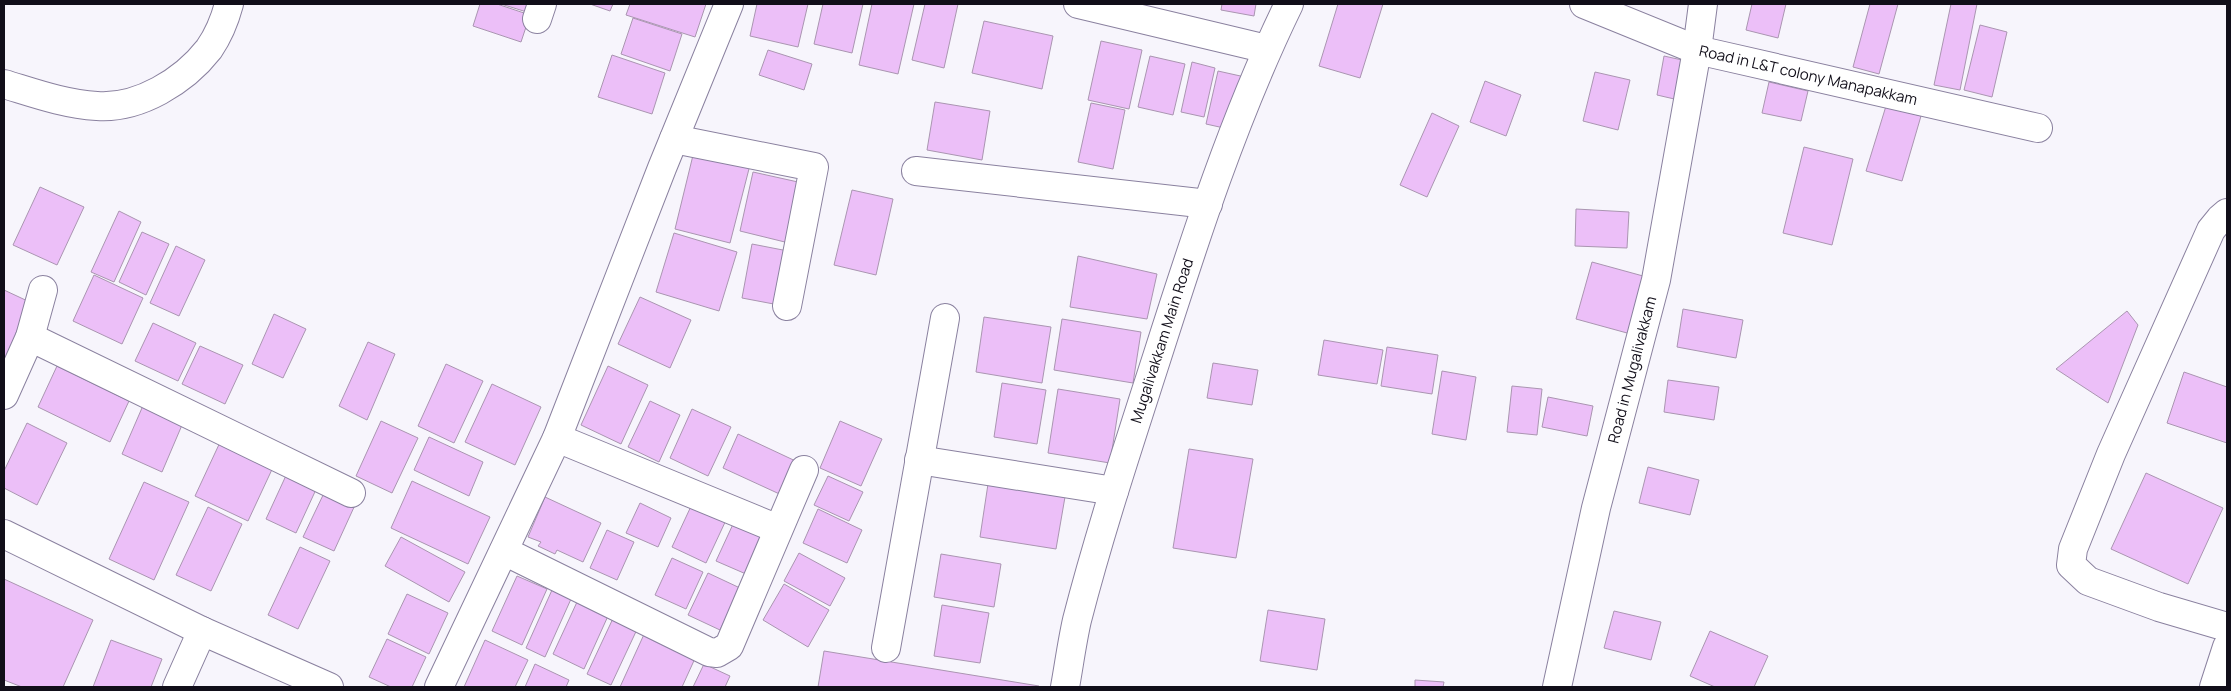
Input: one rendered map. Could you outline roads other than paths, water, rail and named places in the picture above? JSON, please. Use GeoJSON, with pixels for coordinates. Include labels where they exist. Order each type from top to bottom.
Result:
{"type":"FeatureCollection","features":[{"type":"Feature","properties":{"kind":"street"},"geometry":{"type":"LineString","coordinates":[[4,84],[57,100],[98,107],[128,103],[155,93],[185,74],[210,48],[225,18],[229,4]]}},
{"type":"Feature","properties":{"kind":"street"},"geometry":{"type":"LineString","coordinates":[[439,687],[557,438],[728,4]]}},
{"type":"Feature","properties":{"kind":"street"},"geometry":{"type":"LineString","coordinates":[[1078,4],[1267,49]]}},
{"type":"Feature","properties":{"kind":"street","name":"Mugalivakkam Main Road"},"geometry":{"type":"LineString","coordinates":[[1065,687],[1077,622],[1114,491],[1208,204],[1267,49],[1289,4]]}},
{"type":"Feature","properties":{"kind":"street","name":"Road in L&T colony Manapakkam"},"geometry":{"type":"LineString","coordinates":[[1584,4],[1697,50],[2038,128]]}},
{"type":"Feature","properties":{"kind":"street","name":"Road in Mugalivakkam"},"geometry":{"type":"LineString","coordinates":[[1556,687],[1596,508],[1656,280],[1697,50],[1703,4]]}},
{"type":"Feature","properties":{"kind":"street"},"geometry":{"type":"LineString","coordinates":[[674,139],[814,168],[787,306]]}},
{"type":"Feature","properties":{"kind":"street"},"geometry":{"type":"LineString","coordinates":[[916,171],[1208,204]]}},
{"type":"Feature","properties":{"kind":"street"},"geometry":{"type":"LineString","coordinates":[[2224,216],[2211,230],[2111,454],[2073,549],[2071,565],[2088,581],[2159,607],[2227,627]]}},
{"type":"Feature","properties":{"kind":"street"},"geometry":{"type":"LineString","coordinates":[[4,395],[30,337],[43,290]]}},
{"type":"Feature","properties":{"kind":"street"},"geometry":{"type":"LineString","coordinates":[[886,648],[945,318]]}},
{"type":"Feature","properties":{"kind":"street"},"geometry":{"type":"LineString","coordinates":[[30,337],[351,493]]}},
{"type":"Feature","properties":{"kind":"street"},"geometry":{"type":"LineString","coordinates":[[557,438],[778,529]]}},
{"type":"Feature","properties":{"kind":"street"},"geometry":{"type":"LineString","coordinates":[[919,460],[1114,491]]}},
{"type":"Feature","properties":{"kind":"street"},"geometry":{"type":"LineString","coordinates":[[504,551],[709,652],[717,653],[730,646],[804,470]]}},
{"type":"Feature","properties":{"kind":"street"},"geometry":{"type":"LineString","coordinates":[[4,534],[202,631],[329,687]]}},
{"type":"Feature","properties":{"kind":"street"},"geometry":{"type":"LineString","coordinates":[[177,687],[202,631]]}},
{"type":"Feature","properties":{"kind":"street"},"geometry":{"type":"LineString","coordinates":[[2214,687],[2227,647]]}}]}
